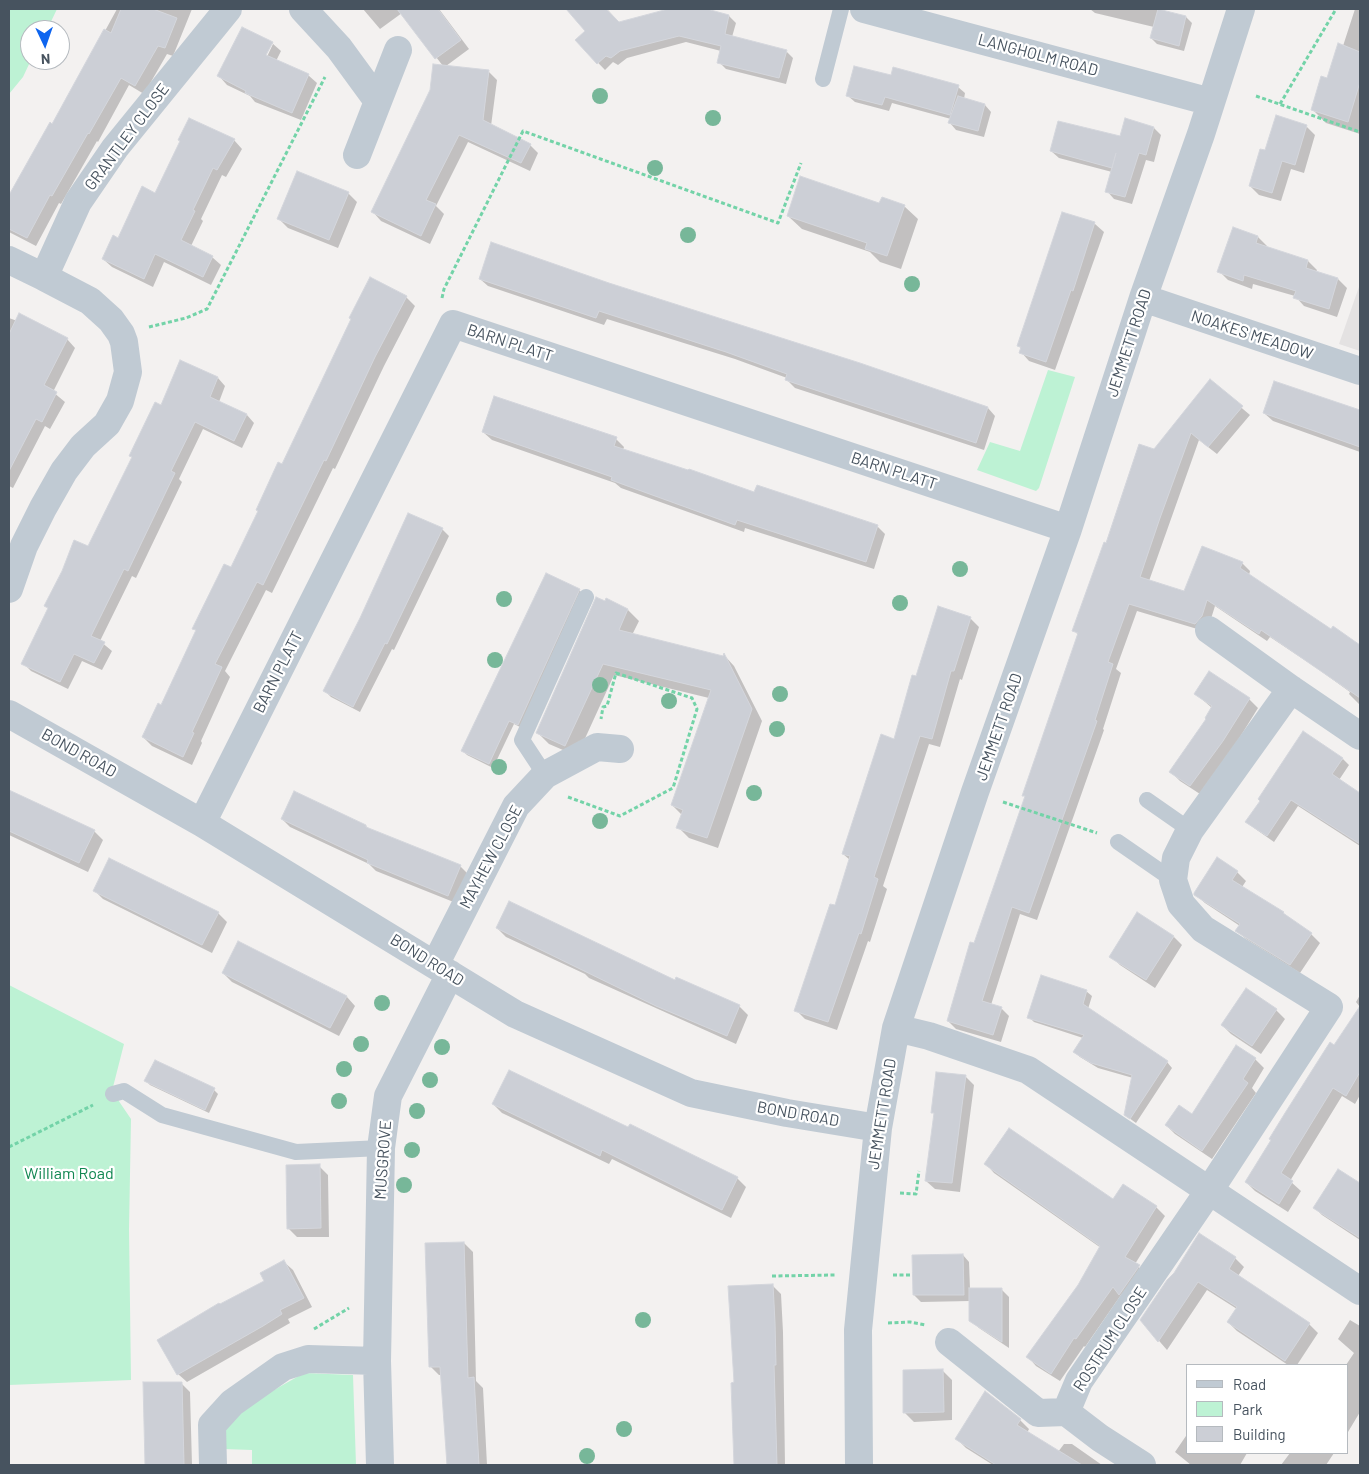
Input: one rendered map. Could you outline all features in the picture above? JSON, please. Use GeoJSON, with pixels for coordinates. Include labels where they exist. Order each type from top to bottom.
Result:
{"type":"FeatureCollection","features":[{"type":"Feature","properties":{"kind":"street","name":"GRANTLEY CLOSE"},"geometry":{"type":"LineString","coordinates":[[44,276],[78,202],[115,148],[228,9]]}},
{"type":"Feature","properties":{"kind":"street"},"geometry":{"type":"LineString","coordinates":[[303,9],[339,48],[377,100]]}},
{"type":"Feature","properties":{"kind":"street","name":"LANGHOLM ROAD"},"geometry":{"type":"LineString","coordinates":[[864,9],[1211,102]]}},
{"type":"Feature","properties":{"kind":"street","name":"JEMMETT ROAD"},"geometry":{"type":"LineString","coordinates":[[859,1465],[858,1330],[875,1275],[878,1128],[896,1028],[975,792],[1068,529],[1143,298],[1242,9]]}},
{"type":"Feature","properties":{"kind":"street"},"geometry":{"type":"LineString","coordinates":[[357,155],[398,50]]}},
{"type":"Feature","properties":{"kind":"street"},"geometry":{"type":"LineString","coordinates":[[9,260],[44,276],[90,301],[111,320],[121,334],[128,372],[120,401],[108,424],[83,446],[64,470],[24,546],[9,588]]}},
{"type":"Feature","properties":{"kind":"street","name":"NOAKES MEADOW"},"geometry":{"type":"LineString","coordinates":[[1143,298],[1360,371]]}},
{"type":"Feature","properties":{"kind":"street","name":"BARN PLATT"},"geometry":{"type":"LineString","coordinates":[[202,822],[452,324],[1068,529]]}},
{"type":"Feature","properties":{"kind":"street"},"geometry":{"type":"LineString","coordinates":[[1209,630],[1360,736]]}},
{"type":"Feature","properties":{"kind":"street"},"geometry":{"type":"LineString","coordinates":[[1173,880],[1176,858],[1190,830],[1291,689]]}},
{"type":"Feature","properties":{"kind":"street","name":"BOND ROAD"},"geometry":{"type":"LineString","coordinates":[[9,714],[202,822],[515,1014],[691,1093],[787,1113],[878,1128]]}},
{"type":"Feature","properties":{"kind":"street","name":"MAYHEW CLOSE"},"geometry":{"type":"LineString","coordinates":[[443,969],[516,806],[544,775],[597,747],[620,749]]}},
{"type":"Feature","properties":{"kind":"street","name":"ROSTRUM CLOSE"},"geometry":{"type":"LineString","coordinates":[[1066,1412],[1078,1381],[1209,1191],[1329,1007],[1203,929],[1181,904],[1173,880]]}},
{"type":"Feature","properties":{"kind":"street","name":"MUSGROVE"},"geometry":{"type":"LineString","coordinates":[[380,1465],[377,1361],[381,1148],[388,1096],[443,969]]}},
{"type":"Feature","properties":{"kind":"street"},"geometry":{"type":"LineString","coordinates":[[896,1028],[929,1036],[1028,1070],[1360,1291]]}},
{"type":"Feature","properties":{"kind":"street"},"geometry":{"type":"LineString","coordinates":[[949,1342],[1038,1413],[1066,1412],[1100,1438],[1142,1465]]}},
{"type":"Feature","properties":{"kind":"street"},"geometry":{"type":"LineString","coordinates":[[213,1465],[212,1425],[232,1403],[283,1368],[308,1359],[377,1361]]}},
{"type":"Feature","properties":{"kind":"lane"},"geometry":{"type":"LineString","coordinates":[[823,79],[841,9]]}},
{"type":"Feature","properties":{"kind":"lane"},"geometry":{"type":"LineString","coordinates":[[544,775],[522,740],[586,597]]}},
{"type":"Feature","properties":{"kind":"lane"},"geometry":{"type":"LineString","coordinates":[[1148,800],[1190,830]]}},
{"type":"Feature","properties":{"kind":"lane"},"geometry":{"type":"LineString","coordinates":[[1118,842],[1173,880]]}},
{"type":"Feature","properties":{"kind":"lane"},"geometry":{"type":"LineString","coordinates":[[114,1094],[124,1091],[162,1115],[296,1152],[381,1148]]}},
{"type":"Feature","properties":{"kind":"path"},"geometry":{"type":"LineString","coordinates":[[1280,104],[1336,9]]}},
{"type":"Feature","properties":{"kind":"path"},"geometry":{"type":"LineString","coordinates":[[121,334],[186,318],[207,309],[339,48]]}},
{"type":"Feature","properties":{"kind":"path"},"geometry":{"type":"LineString","coordinates":[[1256,96],[1360,132]]}},
{"type":"Feature","properties":{"kind":"path"},"geometry":{"type":"LineString","coordinates":[[452,324],[442,297],[444,289],[523,132],[778,223],[801,163]]}},
{"type":"Feature","properties":{"kind":"path"},"geometry":{"type":"LineString","coordinates":[[975,792],[1118,842]]}},
{"type":"Feature","properties":{"kind":"path"},"geometry":{"type":"LineString","coordinates":[[9,1147],[114,1094]]}},
{"type":"Feature","properties":{"kind":"path"},"geometry":{"type":"LineString","coordinates":[[897,1193],[916,1194],[919,1171]]}},
{"type":"Feature","properties":{"kind":"path"},"geometry":{"type":"LineString","coordinates":[[772,1276],[912,1275]]}},
{"type":"Feature","properties":{"kind":"path"},"geometry":{"type":"LineString","coordinates":[[885,1324],[910,1322],[923,1324],[949,1342]]}},
{"type":"Feature","properties":{"kind":"shaded area"},"geometry":{"type":"Polygon","coordinates":[[[1360,284],[1360,351],[1339,344],[1360,284]]]}},
{"type":"Feature","properties":{"kind":"green space"},"geometry":{"type":"Polygon","coordinates":[[[9,9],[57,9],[52,20],[20,20],[20,70],[26,70],[9,94],[9,9]]]}},
{"type":"Feature","properties":{"kind":"green space"},"geometry":{"type":"Polygon","coordinates":[[[1048,370],[1075,377],[1039,488],[1036,491],[977,470],[990,442],[1020,451],[1048,370]]]}},
{"type":"Feature","properties":{"kind":"green space","name":"William Road"},"geometry":{"type":"Polygon","coordinates":[[[9,985],[124,1044],[113,1087],[114,1094],[131,1119],[129,1229],[131,1380],[9,1385],[9,985]]]}},
{"type":"Feature","properties":{"kind":"green space"},"geometry":{"type":"Polygon","coordinates":[[[304,1373],[353,1375],[356,1465],[252,1465],[252,1450],[223,1449],[224,1427],[237,1411],[304,1373]]]}},
{"type":"Feature","properties":{"kind":"building"},"geometry":{"type":"Polygon","coordinates":[[[121,9],[153,9],[177,18],[165,48],[158,46],[135,86],[121,78],[52,196],[50,195],[27,238],[9,229],[9,195],[50,122],[52,124],[104,29],[111,33],[121,9]]]}},
{"type":"Feature","properties":{"kind":"building"},"geometry":{"type":"Polygon","coordinates":[[[397,9],[438,9],[461,40],[435,59],[397,9]]]}},
{"type":"Feature","properties":{"kind":"building"},"geometry":{"type":"Polygon","coordinates":[[[566,9],[606,9],[619,22],[668,9],[707,9],[729,15],[725,34],[787,50],[779,78],[717,63],[721,46],[679,36],[620,51],[611,58],[606,56],[597,64],[575,40],[585,31],[566,9]]]}},
{"type":"Feature","properties":{"kind":"building"},"geometry":{"type":"Polygon","coordinates":[[[1158,9],[1186,16],[1179,46],[1150,38],[1158,9]]]}},
{"type":"Feature","properties":{"kind":"building"},"geometry":{"type":"Polygon","coordinates":[[[242,27],[273,42],[266,55],[309,74],[292,113],[245,93],[246,91],[217,76],[242,27]]]}},
{"type":"Feature","properties":{"kind":"building"},"geometry":{"type":"Polygon","coordinates":[[[1338,43],[1360,52],[1360,82],[1348,122],[1311,110],[1321,76],[1327,78],[1338,43]]]}},
{"type":"Feature","properties":{"kind":"building"},"geometry":{"type":"Polygon","coordinates":[[[433,64],[489,70],[483,120],[531,144],[521,163],[459,135],[426,200],[436,204],[421,236],[371,212],[430,90],[433,64]]]}},
{"type":"Feature","properties":{"kind":"building"},"geometry":{"type":"Polygon","coordinates":[[[854,66],[891,75],[893,67],[959,85],[950,115],[885,97],[882,105],[846,96],[854,66]]]}},
{"type":"Feature","properties":{"kind":"building"},"geometry":{"type":"Polygon","coordinates":[[[958,96],[985,104],[978,131],[948,123],[958,96]]]}},
{"type":"Feature","properties":{"kind":"building"},"geometry":{"type":"Polygon","coordinates":[[[1276,115],[1307,125],[1295,165],[1282,161],[1272,193],[1249,186],[1260,149],[1265,150],[1276,115]]]}},
{"type":"Feature","properties":{"kind":"building"},"geometry":{"type":"Polygon","coordinates":[[[189,118],[235,139],[217,170],[213,168],[181,240],[213,256],[203,277],[155,254],[144,279],[102,259],[113,235],[118,238],[142,186],[155,193],[189,118]]]}},
{"type":"Feature","properties":{"kind":"building"},"geometry":{"type":"Polygon","coordinates":[[[1125,118],[1154,127],[1146,155],[1139,153],[1125,197],[1105,192],[1112,168],[1050,151],[1058,121],[1120,136],[1125,118]]]}},
{"type":"Feature","properties":{"kind":"building"},"geometry":{"type":"Polygon","coordinates":[[[297,171],[349,192],[329,240],[277,219],[297,171]]]}},
{"type":"Feature","properties":{"kind":"building"},"geometry":{"type":"Polygon","coordinates":[[[800,176],[879,203],[882,197],[905,205],[887,256],[865,249],[867,243],[787,216],[800,176]]]}},
{"type":"Feature","properties":{"kind":"building"},"geometry":{"type":"Polygon","coordinates":[[[1062,212],[1095,222],[1073,291],[1071,290],[1046,362],[1019,353],[1021,347],[1017,346],[1062,212]]]}},
{"type":"Feature","properties":{"kind":"building"},"geometry":{"type":"Polygon","coordinates":[[[1233,227],[1258,236],[1256,243],[1308,260],[1306,268],[1338,278],[1329,309],[1293,298],[1296,291],[1244,275],[1243,281],[1217,272],[1233,227]]]}},
{"type":"Feature","properties":{"kind":"building"},"geometry":{"type":"Polygon","coordinates":[[[491,242],[609,283],[860,363],[988,407],[976,443],[785,380],[787,374],[726,352],[599,311],[596,318],[479,279],[491,242]]]}},
{"type":"Feature","properties":{"kind":"building"},"geometry":{"type":"Polygon","coordinates":[[[370,277],[407,296],[263,585],[257,582],[215,664],[222,667],[192,732],[194,733],[183,757],[142,737],[158,703],[161,705],[196,630],[192,629],[224,564],[231,567],[258,511],[256,510],[278,462],[282,464],[351,319],[349,318],[370,277]]]}},
{"type":"Feature","properties":{"kind":"building"},"geometry":{"type":"Polygon","coordinates":[[[19,313],[68,338],[44,385],[57,392],[42,422],[36,419],[9,471],[9,334],[19,313]]]}},
{"type":"Feature","properties":{"kind":"building"},"geometry":{"type":"Polygon","coordinates":[[[180,360],[218,377],[210,397],[247,414],[234,441],[195,422],[171,471],[175,473],[128,571],[124,569],[91,636],[105,642],[94,663],[74,654],[60,682],[21,664],[48,608],[44,606],[62,571],[74,540],[88,546],[132,457],[129,456],[155,402],[161,405],[180,360]]]}},
{"type":"Feature","properties":{"kind":"building"},"geometry":{"type":"Polygon","coordinates":[[[1210,379],[1243,406],[1208,447],[1191,433],[1140,577],[1184,591],[1202,546],[1243,562],[1240,568],[1331,629],[1333,626],[1360,645],[1360,698],[1261,630],[1259,634],[1207,600],[1202,616],[1195,624],[1129,604],[1108,662],[1113,664],[1095,720],[1097,721],[1029,913],[1012,907],[982,1001],[1002,1007],[993,1035],[947,1021],[970,942],[974,943],[1025,796],[1022,796],[1078,633],[1072,631],[1104,542],[1106,543],[1139,444],[1154,449],[1210,379]]]}},
{"type":"Feature","properties":{"kind":"building"},"geometry":{"type":"Polygon","coordinates":[[[1274,381],[1360,410],[1360,447],[1263,413],[1274,381]]]}},
{"type":"Feature","properties":{"kind":"building"},"geometry":{"type":"Polygon","coordinates":[[[494,396],[617,437],[614,446],[689,469],[754,492],[757,485],[878,525],[866,562],[737,520],[735,525],[611,480],[612,477],[482,432],[494,396]]]}},
{"type":"Feature","properties":{"kind":"building"},"geometry":{"type":"Polygon","coordinates":[[[408,513],[443,528],[387,644],[385,643],[353,707],[323,691],[360,618],[408,513]]]}},
{"type":"Feature","properties":{"kind":"building"},"geometry":{"type":"Polygon","coordinates":[[[546,573],[580,589],[518,725],[509,721],[489,764],[461,751],[546,573]]]}},
{"type":"Feature","properties":{"kind":"building"},"geometry":{"type":"Polygon","coordinates":[[[596,597],[605,601],[606,598],[628,609],[619,630],[723,656],[724,653],[752,709],[707,838],[676,828],[683,810],[671,805],[711,690],[603,664],[565,746],[536,733],[596,597]]]}},
{"type":"Feature","properties":{"kind":"building"},"geometry":{"type":"Polygon","coordinates":[[[938,606],[971,617],[954,671],[951,671],[932,739],[920,736],[874,877],[878,879],[861,934],[859,933],[828,1022],[794,1011],[830,904],[835,905],[850,856],[842,854],[881,734],[894,739],[912,675],[916,676],[938,606]]]}},
{"type":"Feature","properties":{"kind":"building"},"geometry":{"type":"Polygon","coordinates":[[[1209,671],[1250,698],[1223,741],[1190,786],[1169,772],[1206,719],[1212,706],[1194,694],[1209,671]]]}},
{"type":"Feature","properties":{"kind":"building"},"geometry":{"type":"Polygon","coordinates":[[[1303,731],[1343,758],[1332,774],[1360,793],[1360,844],[1291,800],[1267,836],[1245,822],[1303,731]]]}},
{"type":"Feature","properties":{"kind":"building"},"geometry":{"type":"Polygon","coordinates":[[[9,790],[95,830],[79,863],[9,831],[9,790]]]}},
{"type":"Feature","properties":{"kind":"building"},"geometry":{"type":"Polygon","coordinates":[[[294,791],[366,825],[366,827],[461,865],[448,896],[367,863],[368,860],[281,819],[294,791]]]}},
{"type":"Feature","properties":{"kind":"building"},"geometry":{"type":"Polygon","coordinates":[[[1217,857],[1238,871],[1232,880],[1284,912],[1312,933],[1290,965],[1235,931],[1240,924],[1194,895],[1217,857]]]}},
{"type":"Feature","properties":{"kind":"building"},"geometry":{"type":"Polygon","coordinates":[[[109,858],[219,912],[202,945],[93,891],[109,858]]]}},
{"type":"Feature","properties":{"kind":"building"},"geometry":{"type":"Polygon","coordinates":[[[509,901],[675,980],[676,977],[740,1005],[727,1036],[656,1006],[496,928],[509,901]]]}},
{"type":"Feature","properties":{"kind":"building"},"geometry":{"type":"Polygon","coordinates":[[[1137,912],[1174,936],[1146,980],[1109,957],[1137,912]]]}},
{"type":"Feature","properties":{"kind":"building"},"geometry":{"type":"Polygon","coordinates":[[[238,941],[347,996],[330,1028],[222,973],[238,941]]]}},
{"type":"Feature","properties":{"kind":"building"},"geometry":{"type":"Polygon","coordinates":[[[1041,975],[1087,990],[1083,1004],[1168,1061],[1130,1119],[1124,1115],[1132,1075],[1091,1063],[1073,1052],[1084,1035],[1027,1018],[1041,975]]]}},
{"type":"Feature","properties":{"kind":"building"},"geometry":{"type":"Polygon","coordinates":[[[1246,988],[1277,1009],[1252,1046],[1221,1025],[1246,988]]]}},
{"type":"Feature","properties":{"kind":"building"},"geometry":{"type":"Polygon","coordinates":[[[1360,1006],[1360,1072],[1346,1096],[1333,1088],[1281,1173],[1293,1181],[1279,1204],[1245,1182],[1271,1140],[1269,1139],[1330,1042],[1334,1045],[1360,1006]]]}},
{"type":"Feature","properties":{"kind":"building"},"geometry":{"type":"Polygon","coordinates":[[[1236,1045],[1256,1058],[1243,1079],[1248,1083],[1202,1151],[1165,1125],[1179,1105],[1192,1114],[1236,1045]]]}},
{"type":"Feature","properties":{"kind":"building"},"geometry":{"type":"Polygon","coordinates":[[[155,1060],[215,1088],[205,1110],[144,1081],[155,1060]]]}},
{"type":"Feature","properties":{"kind":"building"},"geometry":{"type":"Polygon","coordinates":[[[509,1070],[628,1127],[630,1124],[738,1177],[722,1210],[602,1150],[600,1156],[492,1104],[509,1070]]]}},
{"type":"Feature","properties":{"kind":"building"},"geometry":{"type":"Polygon","coordinates":[[[936,1072],[966,1075],[952,1183],[925,1181],[934,1113],[931,1113],[936,1072]]]}},
{"type":"Feature","properties":{"kind":"building"},"geometry":{"type":"Polygon","coordinates":[[[1009,1128],[1113,1199],[1123,1184],[1157,1206],[1125,1257],[1140,1265],[1119,1295],[1113,1287],[1076,1339],[1074,1338],[1051,1374],[1026,1357],[1078,1285],[1100,1246],[984,1164],[1009,1128]]]}},
{"type":"Feature","properties":{"kind":"building"},"geometry":{"type":"Polygon","coordinates":[[[320,1164],[321,1228],[287,1229],[286,1165],[320,1164]]]}},
{"type":"Feature","properties":{"kind":"building"},"geometry":{"type":"Polygon","coordinates":[[[1338,1169],[1360,1183],[1360,1238],[1313,1208],[1338,1169]]]}},
{"type":"Feature","properties":{"kind":"building"},"geometry":{"type":"Polygon","coordinates":[[[1199,1233],[1236,1257],[1229,1269],[1310,1323],[1285,1361],[1227,1322],[1237,1307],[1198,1282],[1158,1342],[1140,1320],[1167,1280],[1174,1273],[1199,1233]]]}},
{"type":"Feature","properties":{"kind":"building"},"geometry":{"type":"Polygon","coordinates":[[[464,1242],[468,1378],[474,1377],[479,1465],[447,1465],[440,1367],[429,1367],[425,1243],[464,1242]]]}},
{"type":"Feature","properties":{"kind":"building"},"geometry":{"type":"Polygon","coordinates":[[[963,1254],[964,1295],[913,1295],[912,1255],[963,1254]]]}},
{"type":"Feature","properties":{"kind":"building"},"geometry":{"type":"Polygon","coordinates":[[[284,1260],[304,1298],[280,1310],[282,1314],[263,1326],[177,1375],[157,1340],[219,1303],[264,1281],[260,1273],[284,1260]]]}},
{"type":"Feature","properties":{"kind":"building"},"geometry":{"type":"Polygon","coordinates":[[[773,1284],[777,1465],[734,1465],[731,1383],[734,1382],[728,1286],[773,1284]]]}},
{"type":"Feature","properties":{"kind":"building"},"geometry":{"type":"Polygon","coordinates":[[[969,1288],[1002,1288],[1002,1342],[969,1321],[969,1288]]]}},
{"type":"Feature","properties":{"kind":"building"},"geometry":{"type":"Polygon","coordinates":[[[943,1369],[944,1412],[903,1413],[903,1370],[943,1369]]]}},
{"type":"Feature","properties":{"kind":"building"},"geometry":{"type":"Polygon","coordinates":[[[143,1382],[182,1382],[184,1465],[145,1465],[143,1382]]]}},
{"type":"Feature","properties":{"kind":"building"},"geometry":{"type":"Polygon","coordinates":[[[985,1391],[1021,1419],[1017,1425],[1082,1465],[996,1465],[955,1439],[985,1391]]]}}]}
